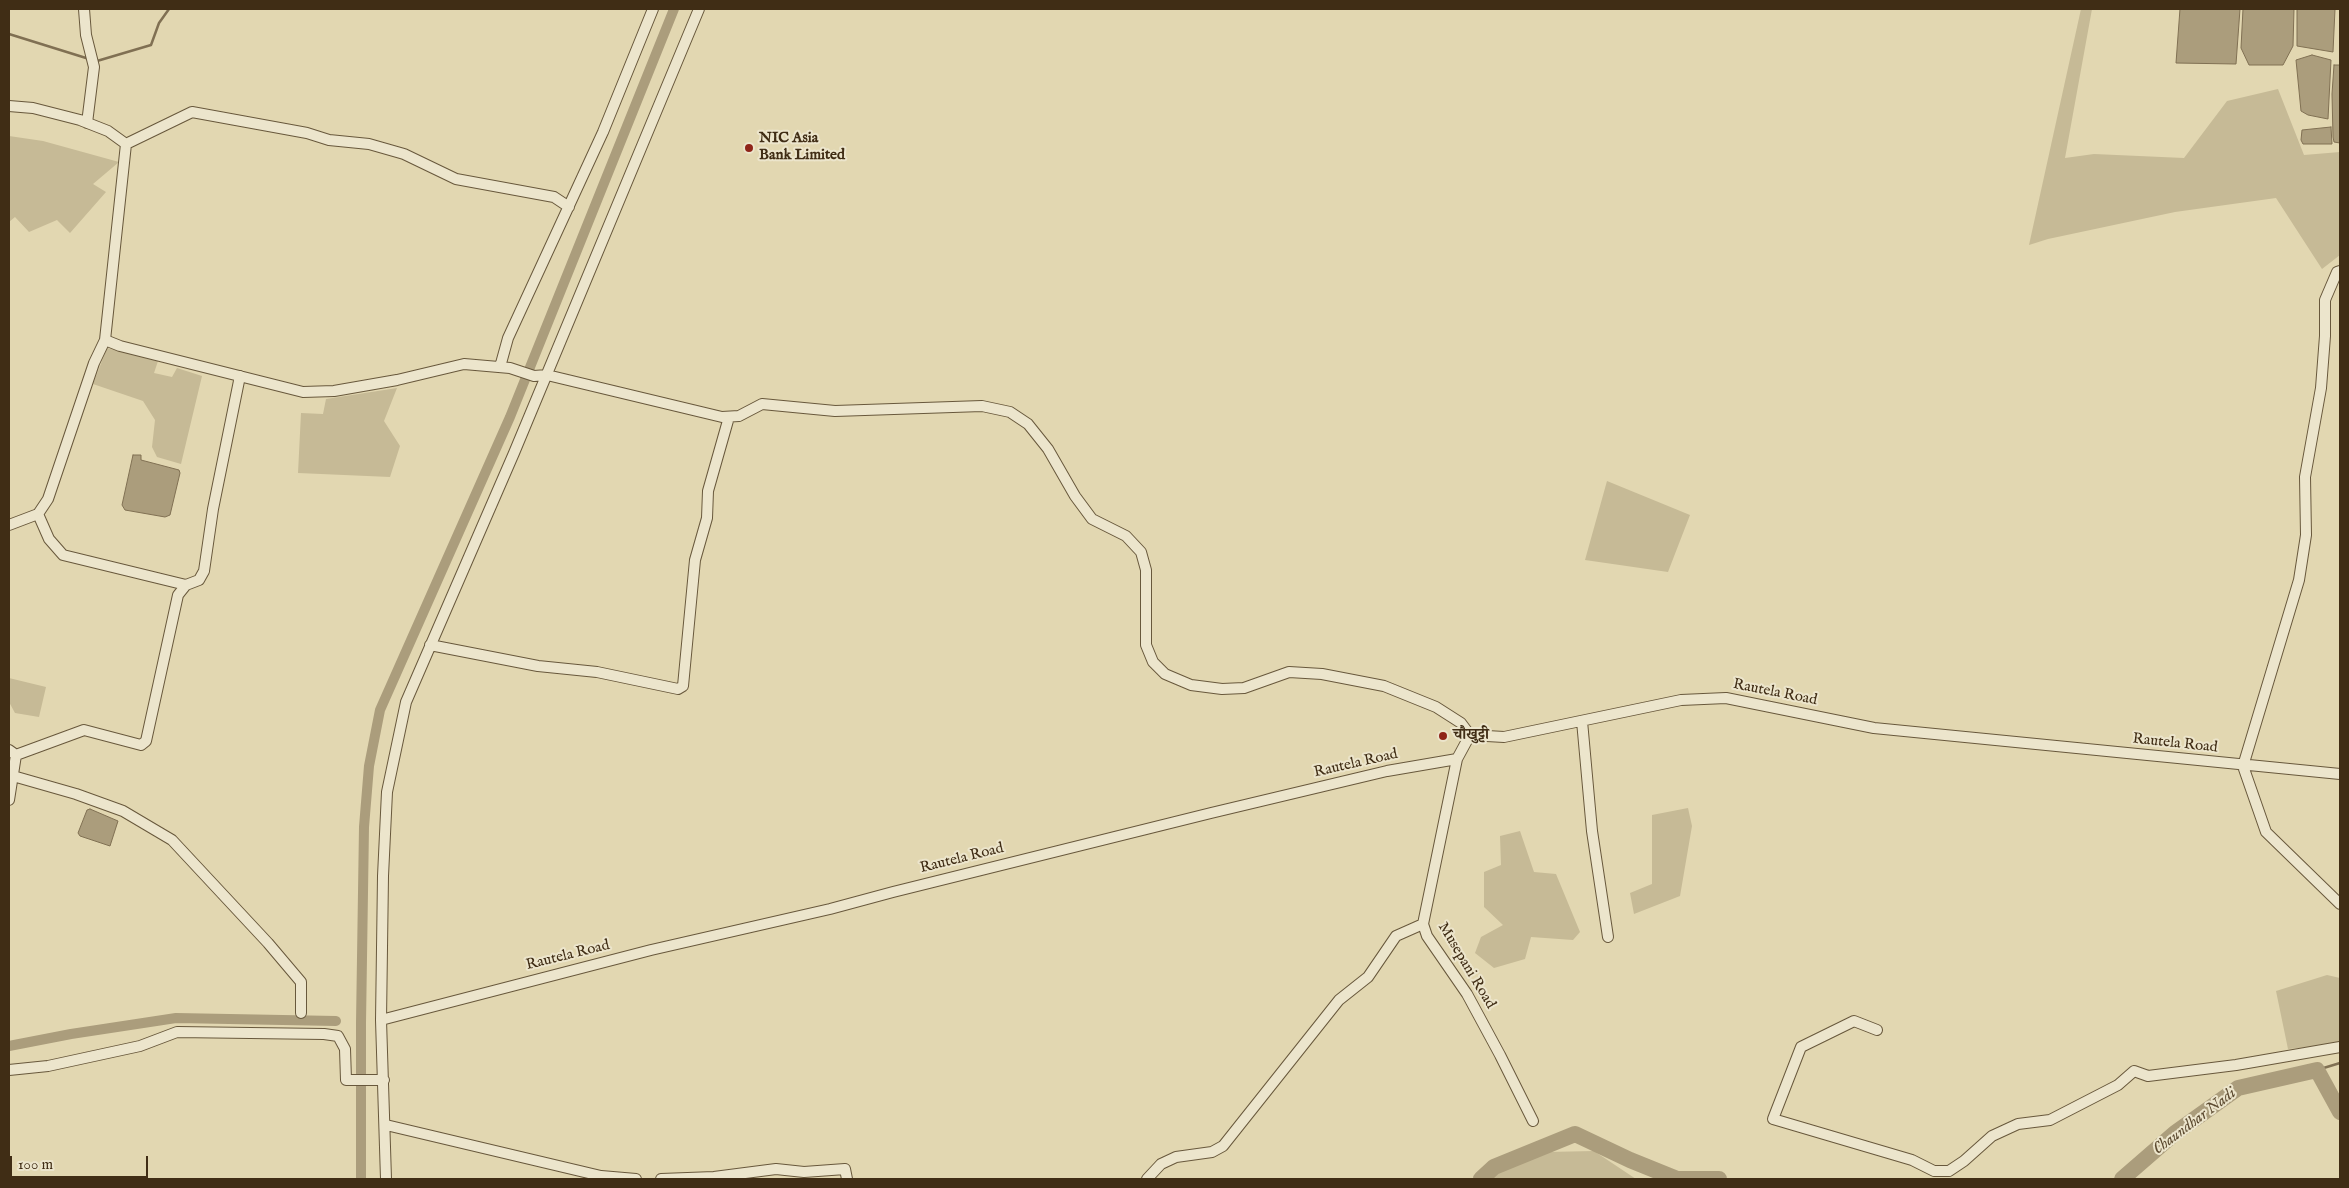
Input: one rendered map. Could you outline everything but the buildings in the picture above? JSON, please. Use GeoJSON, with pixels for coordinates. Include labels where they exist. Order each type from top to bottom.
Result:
{"type":"FeatureCollection","features":[{"type":"Feature","properties":{"kind":"street"},"geometry":{"type":"LineString","coordinates":[[84,9],[86,35],[94,67],[87,123]]}},
{"type":"Feature","properties":{"kind":"street"},"geometry":{"type":"LineString","coordinates":[[505,367],[508,338],[603,132],[653,9]]}},
{"type":"Feature","properties":{"kind":"street"},"geometry":{"type":"LineString","coordinates":[[386,1179],[386,1125],[381,1080],[383,876],[388,792],[406,702],[547,375],[699,9]]}},
{"type":"Feature","properties":{"kind":"street"},"geometry":{"type":"LineString","coordinates":[[9,106],[32,108],[87,123],[108,130],[126,144]]}},
{"type":"Feature","properties":{"kind":"street"},"geometry":{"type":"LineString","coordinates":[[126,144],[192,112],[307,133],[329,140],[369,144],[404,154],[456,179],[554,197],[569,207]]}},
{"type":"Feature","properties":{"kind":"street"},"geometry":{"type":"LineString","coordinates":[[9,525],[38,514],[48,499],[94,363],[105,340],[126,144]]}},
{"type":"Feature","properties":{"kind":"street"},"geometry":{"type":"LineString","coordinates":[[2340,271],[2333,280],[2325,300],[2325,336],[2321,388],[2305,477],[2306,535],[2299,580],[2243,766],[2266,832],[2340,904]]}},
{"type":"Feature","properties":{"kind":"street"},"geometry":{"type":"LineString","coordinates":[[105,340],[120,346],[303,392],[334,392],[397,380],[464,364],[505,367],[534,376],[547,375],[722,417],[739,416],[762,404],[835,411],[982,406],[1010,412],[1028,424],[1048,449],[1075,496],[1092,519],[1126,536],[1141,552],[1146,570],[1146,645],[1153,662],[1165,674],[1191,685],[1222,690],[1244,688],[1289,672],[1322,674],[1384,686],[1436,707],[1461,723],[1470,735],[1457,759]]}},
{"type":"Feature","properties":{"kind":"street"},"geometry":{"type":"LineString","coordinates":[[9,800],[13,776],[12,752],[84,730],[141,745],[146,740],[178,595],[186,585],[199,580],[204,571],[213,509],[240,376]]}},
{"type":"Feature","properties":{"kind":"street"},"geometry":{"type":"LineString","coordinates":[[430,645],[538,666],[597,672],[678,689],[683,686],[695,560],[707,518],[708,491],[729,417]]}},
{"type":"Feature","properties":{"kind":"street"},"geometry":{"type":"LineString","coordinates":[[38,514],[49,539],[63,555],[186,585]]}},
{"type":"Feature","properties":{"kind":"street","name":"Rautela Road"},"geometry":{"type":"LineString","coordinates":[[1470,735],[1504,737],[1680,700],[1726,698],[1874,728],[2243,766],[2340,774]]}},
{"type":"Feature","properties":{"kind":"street"},"geometry":{"type":"LineString","coordinates":[[1582,721],[1592,831],[1608,937]]}},
{"type":"Feature","properties":{"kind":"street","name":"Rautela Road"},"geometry":{"type":"LineString","coordinates":[[381,1020],[651,950],[830,909],[1211,813],[1387,771],[1457,759]]}},
{"type":"Feature","properties":{"kind":"street","name":"Musepani Road"},"geometry":{"type":"LineString","coordinates":[[1457,759],[1423,924],[1427,936],[1467,994],[1500,1055],[1532,1121]]}},
{"type":"Feature","properties":{"kind":"street"},"geometry":{"type":"LineString","coordinates":[[13,776],[76,794],[123,812],[172,840],[268,943],[301,982],[301,1013]]}},
{"type":"Feature","properties":{"kind":"street"},"geometry":{"type":"LineString","coordinates":[[1147,1179],[1161,1164],[1176,1157],[1212,1152],[1222,1146],[1339,1000],[1368,977],[1396,936],[1423,924]]}},
{"type":"Feature","properties":{"kind":"street"},"geometry":{"type":"LineString","coordinates":[[1877,1030],[1854,1021],[1801,1047],[1773,1119],[1912,1160],[1934,1171],[1949,1171],[1964,1161],[1992,1136],[2018,1124],[2050,1120],[2118,1085],[2134,1071],[2148,1076],[2236,1065],[2340,1047]]}},
{"type":"Feature","properties":{"kind":"street"},"geometry":{"type":"LineString","coordinates":[[9,1070],[48,1066],[140,1046],[177,1032],[324,1034],[338,1036],[345,1049],[346,1080],[381,1080]]}},
{"type":"Feature","properties":{"kind":"street"},"geometry":{"type":"LineString","coordinates":[[386,1125],[601,1176],[636,1179]]}},
{"type":"Feature","properties":{"kind":"street"},"geometry":{"type":"LineString","coordinates":[[661,1179],[714,1176],[776,1169],[804,1172],[845,1169],[847,1179]]}},
{"type":"Feature","properties":{"kind":"shaded area"},"geometry":{"type":"Polygon","coordinates":[[[2081,9],[2092,9],[2065,158],[2094,154],[2184,158],[2227,101],[2278,89],[2304,155],[2340,152],[2340,255],[2322,269],[2276,198],[2175,212],[2048,239],[2029,245],[2081,9]]]}},
{"type":"Feature","properties":{"kind":"shaded area"},"geometry":{"type":"Polygon","coordinates":[[[2180,9],[2240,9],[2236,64],[2176,63],[2180,9]]]}},
{"type":"Feature","properties":{"kind":"shaded area"},"geometry":{"type":"Polygon","coordinates":[[[2243,9],[2294,9],[2293,46],[2283,65],[2249,65],[2241,48],[2243,9]]]}},
{"type":"Feature","properties":{"kind":"shaded area"},"geometry":{"type":"Polygon","coordinates":[[[2297,9],[2335,9],[2333,52],[2297,46],[2297,9]]]}},
{"type":"Feature","properties":{"kind":"shaded area"},"geometry":{"type":"Polygon","coordinates":[[[2312,55],[2331,60],[2328,119],[2308,115],[2301,111],[2296,60],[2312,55]]]}},
{"type":"Feature","properties":{"kind":"shaded area"},"geometry":{"type":"Polygon","coordinates":[[[2334,65],[2340,65],[2340,143],[2334,142],[2333,137],[2332,94],[2334,65]]]}},
{"type":"Feature","properties":{"kind":"shaded area"},"geometry":{"type":"Polygon","coordinates":[[[2331,127],[2332,144],[2303,144],[2301,140],[2302,130],[2331,127]]]}},
{"type":"Feature","properties":{"kind":"shaded area"},"geometry":{"type":"Polygon","coordinates":[[[9,136],[43,141],[119,162],[93,184],[106,192],[70,233],[57,220],[29,232],[15,217],[9,222],[9,136]]]}},
{"type":"Feature","properties":{"kind":"shaded area"},"geometry":{"type":"Polygon","coordinates":[[[107,348],[158,361],[154,373],[172,377],[177,368],[202,376],[181,464],[157,457],[152,447],[155,420],[143,401],[93,384],[107,348]]]}},
{"type":"Feature","properties":{"kind":"shaded area"},"geometry":{"type":"Polygon","coordinates":[[[397,388],[384,421],[400,446],[390,477],[298,473],[301,413],[323,414],[326,399],[397,388]]]}},
{"type":"Feature","properties":{"kind":"shaded area"},"geometry":{"type":"Polygon","coordinates":[[[133,455],[141,455],[141,460],[179,470],[180,473],[170,515],[165,517],[125,510],[122,505],[133,455]]]}},
{"type":"Feature","properties":{"kind":"shaded area"},"geometry":{"type":"Polygon","coordinates":[[[1607,481],[1690,515],[1668,572],[1585,560],[1607,481]]]}},
{"type":"Feature","properties":{"kind":"shaded area"},"geometry":{"type":"Polygon","coordinates":[[[9,678],[46,687],[39,717],[15,713],[9,702],[9,678]]]}},
{"type":"Feature","properties":{"kind":"shaded area"},"geometry":{"type":"Polygon","coordinates":[[[1688,808],[1692,826],[1680,896],[1634,914],[1630,893],[1652,884],[1652,815],[1688,808]]]}},
{"type":"Feature","properties":{"kind":"shaded area"},"geometry":{"type":"Polygon","coordinates":[[[90,809],[118,821],[110,846],[80,836],[78,833],[87,810],[90,809]]]}},
{"type":"Feature","properties":{"kind":"shaded area"},"geometry":{"type":"Polygon","coordinates":[[[1520,831],[1534,872],[1556,874],[1580,932],[1573,940],[1531,937],[1525,959],[1494,968],[1475,953],[1481,937],[1503,925],[1484,907],[1484,872],[1501,865],[1500,836],[1520,831]]]}},
{"type":"Feature","properties":{"kind":"shaded area"},"geometry":{"type":"Polygon","coordinates":[[[2327,975],[2340,978],[2340,1041],[2321,1046],[2288,1049],[2276,991],[2327,975]]]}},
{"type":"Feature","properties":{"kind":"shaded area"},"geometry":{"type":"Polygon","coordinates":[[[1594,1151],[1636,1179],[1491,1179],[1502,1170],[1547,1152],[1594,1151]]]}},
{"type":"Feature","properties":{"kind":"waterway"},"geometry":{"type":"LineString","coordinates":[[97,61],[151,45],[159,23],[169,9]]}},
{"type":"Feature","properties":{"kind":"waterway"},"geometry":{"type":"LineString","coordinates":[[361,1179],[364,827],[369,766],[380,710],[510,417],[674,9]]}},
{"type":"Feature","properties":{"kind":"waterway"},"geometry":{"type":"LineString","coordinates":[[9,34],[86,58]]}},
{"type":"Feature","properties":{"kind":"waterway"},"geometry":{"type":"LineString","coordinates":[[9,1046],[71,1034],[176,1018],[336,1021]]}},
{"type":"Feature","properties":{"kind":"waterway"},"geometry":{"type":"LineString","coordinates":[[2317,1070],[2340,1063]]}},
{"type":"Feature","properties":{"kind":"waterway","name":"Chaundhar Nadi"},"geometry":{"type":"LineString","coordinates":[[2122,1179],[2175,1133],[2238,1088],[2317,1070],[2340,1112]]}},
{"type":"Feature","properties":{"kind":"waterway","name":"Chaundhar Nadi"},"geometry":{"type":"LineString","coordinates":[[1481,1179],[1494,1167],[1575,1134],[1630,1160],[1677,1179],[1719,1179]]}},
{"type":"Feature","properties":{"kind":"place","name":"NIC Asia Bank Limited"},"geometry":{"type":"Point","coordinates":[749,148]}},
{"type":"Feature","properties":{"kind":"place","name":"चौखुट्टी"},"geometry":{"type":"Point","coordinates":[1443,736]}}]}
